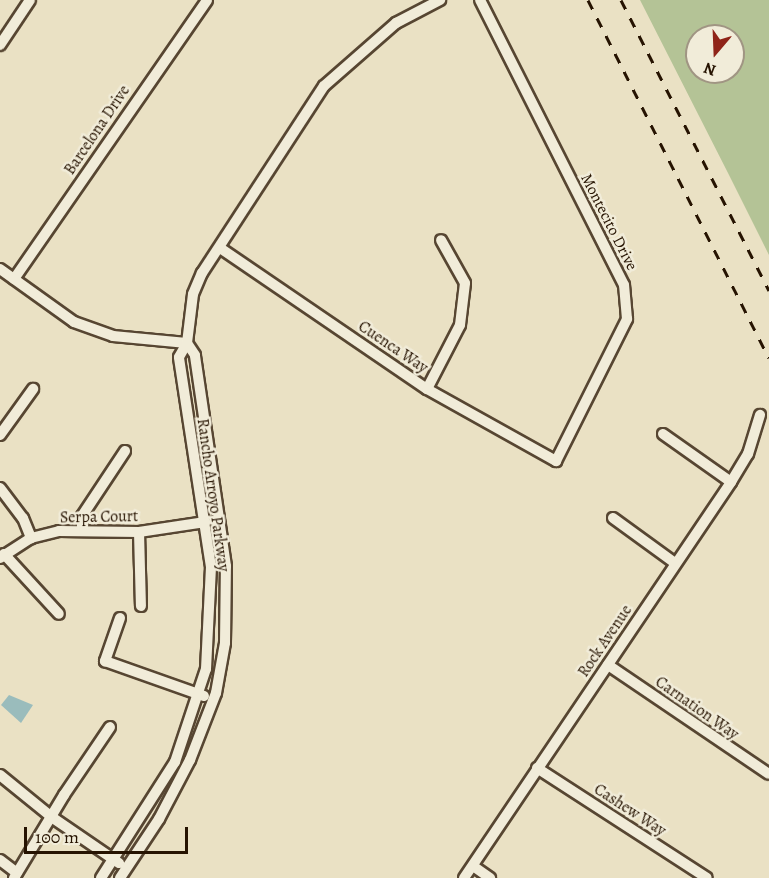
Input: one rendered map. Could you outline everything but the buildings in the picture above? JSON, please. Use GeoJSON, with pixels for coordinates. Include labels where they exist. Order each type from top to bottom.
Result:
{"type":"FeatureCollection","features":[{"type":"Feature","properties":{"kind":"street"},"geometry":{"type":"LineString","coordinates":[[0,45],[30,0]]}},
{"type":"Feature","properties":{"kind":"street","name":"Barcelona Drive"},"geometry":{"type":"LineString","coordinates":[[14,279],[207,0]]}},
{"type":"Feature","properties":{"kind":"street","name":"Rancho Arroyo Parkway"},"geometry":{"type":"LineString","coordinates":[[101,878],[175,762],[200,694],[211,615],[205,522],[180,357],[186,343],[193,294],[324,86],[396,23],[440,0]]}},
{"type":"Feature","properties":{"kind":"street","name":"Montecito Drive"},"geometry":{"type":"LineString","coordinates":[[480,0],[624,285],[627,319],[556,461]]}},
{"type":"Feature","properties":{"kind":"street"},"geometry":{"type":"LineString","coordinates":[[427,389],[460,325],[465,283],[441,240]]}},
{"type":"Feature","properties":{"kind":"street","name":"Cuenca Way"},"geometry":{"type":"LineString","coordinates":[[220,248],[427,389],[556,461]]}},
{"type":"Feature","properties":{"kind":"street"},"geometry":{"type":"LineString","coordinates":[[0,269],[74,322],[112,336],[186,343]]}},
{"type":"Feature","properties":{"kind":"street","name":"Rancho Arroyo Parkway"},"geometry":{"type":"LineString","coordinates":[[120,878],[175,791],[213,699],[225,643],[226,566],[195,355],[186,343]]}},
{"type":"Feature","properties":{"kind":"street"},"geometry":{"type":"LineString","coordinates":[[0,435],[33,389]]}},
{"type":"Feature","properties":{"kind":"street","name":"Rock Avenue"},"geometry":{"type":"LineString","coordinates":[[464,878],[731,482],[748,454],[760,415]]}},
{"type":"Feature","properties":{"kind":"street"},"geometry":{"type":"LineString","coordinates":[[663,434],[731,482]]}},
{"type":"Feature","properties":{"kind":"street"},"geometry":{"type":"LineString","coordinates":[[82,531],[82,516],[125,451]]}},
{"type":"Feature","properties":{"kind":"street"},"geometry":{"type":"LineString","coordinates":[[0,488],[23,518],[31,538]]}},
{"type":"Feature","properties":{"kind":"street"},"geometry":{"type":"LineString","coordinates":[[613,518],[675,563]]}},
{"type":"Feature","properties":{"kind":"street","name":"Serpa Court"},"geometry":{"type":"LineString","coordinates":[[2,556],[31,538],[82,531],[139,532],[205,522]]}},
{"type":"Feature","properties":{"kind":"street"},"geometry":{"type":"LineString","coordinates":[[139,532],[141,606]]}},
{"type":"Feature","properties":{"kind":"street"},"geometry":{"type":"LineString","coordinates":[[2,556],[58,614]]}},
{"type":"Feature","properties":{"kind":"street"},"geometry":{"type":"LineString","coordinates":[[120,618],[105,661],[213,699]]}},
{"type":"Feature","properties":{"kind":"street","name":"Carnation Way"},"geometry":{"type":"LineString","coordinates":[[608,665],[769,774]]}},
{"type":"Feature","properties":{"kind":"street"},"geometry":{"type":"LineString","coordinates":[[0,860],[16,875],[64,795],[110,728]]}},
{"type":"Feature","properties":{"kind":"street","name":"Cashew Way"},"geometry":{"type":"LineString","coordinates":[[537,768],[707,878]]}},
{"type":"Feature","properties":{"kind":"street"},"geometry":{"type":"LineString","coordinates":[[0,776],[52,818],[126,868]]}},
{"type":"Feature","properties":{"kind":"street"},"geometry":{"type":"LineString","coordinates":[[472,866],[490,878]]}},
{"type":"Feature","properties":{"kind":"green space"},"geometry":{"type":"Polygon","coordinates":[[[640,0],[769,0],[769,255],[640,0]]]}},
{"type":"Feature","properties":{"kind":"water"},"geometry":{"type":"Polygon","coordinates":[[[9,695],[33,705],[21,723],[1,705],[9,695]]]}},
{"type":"Feature","properties":{"kind":"railway"},"geometry":{"type":"LineString","coordinates":[[588,0],[769,358]]}},
{"type":"Feature","properties":{"kind":"railway"},"geometry":{"type":"LineString","coordinates":[[621,0],[769,291]]}}]}
